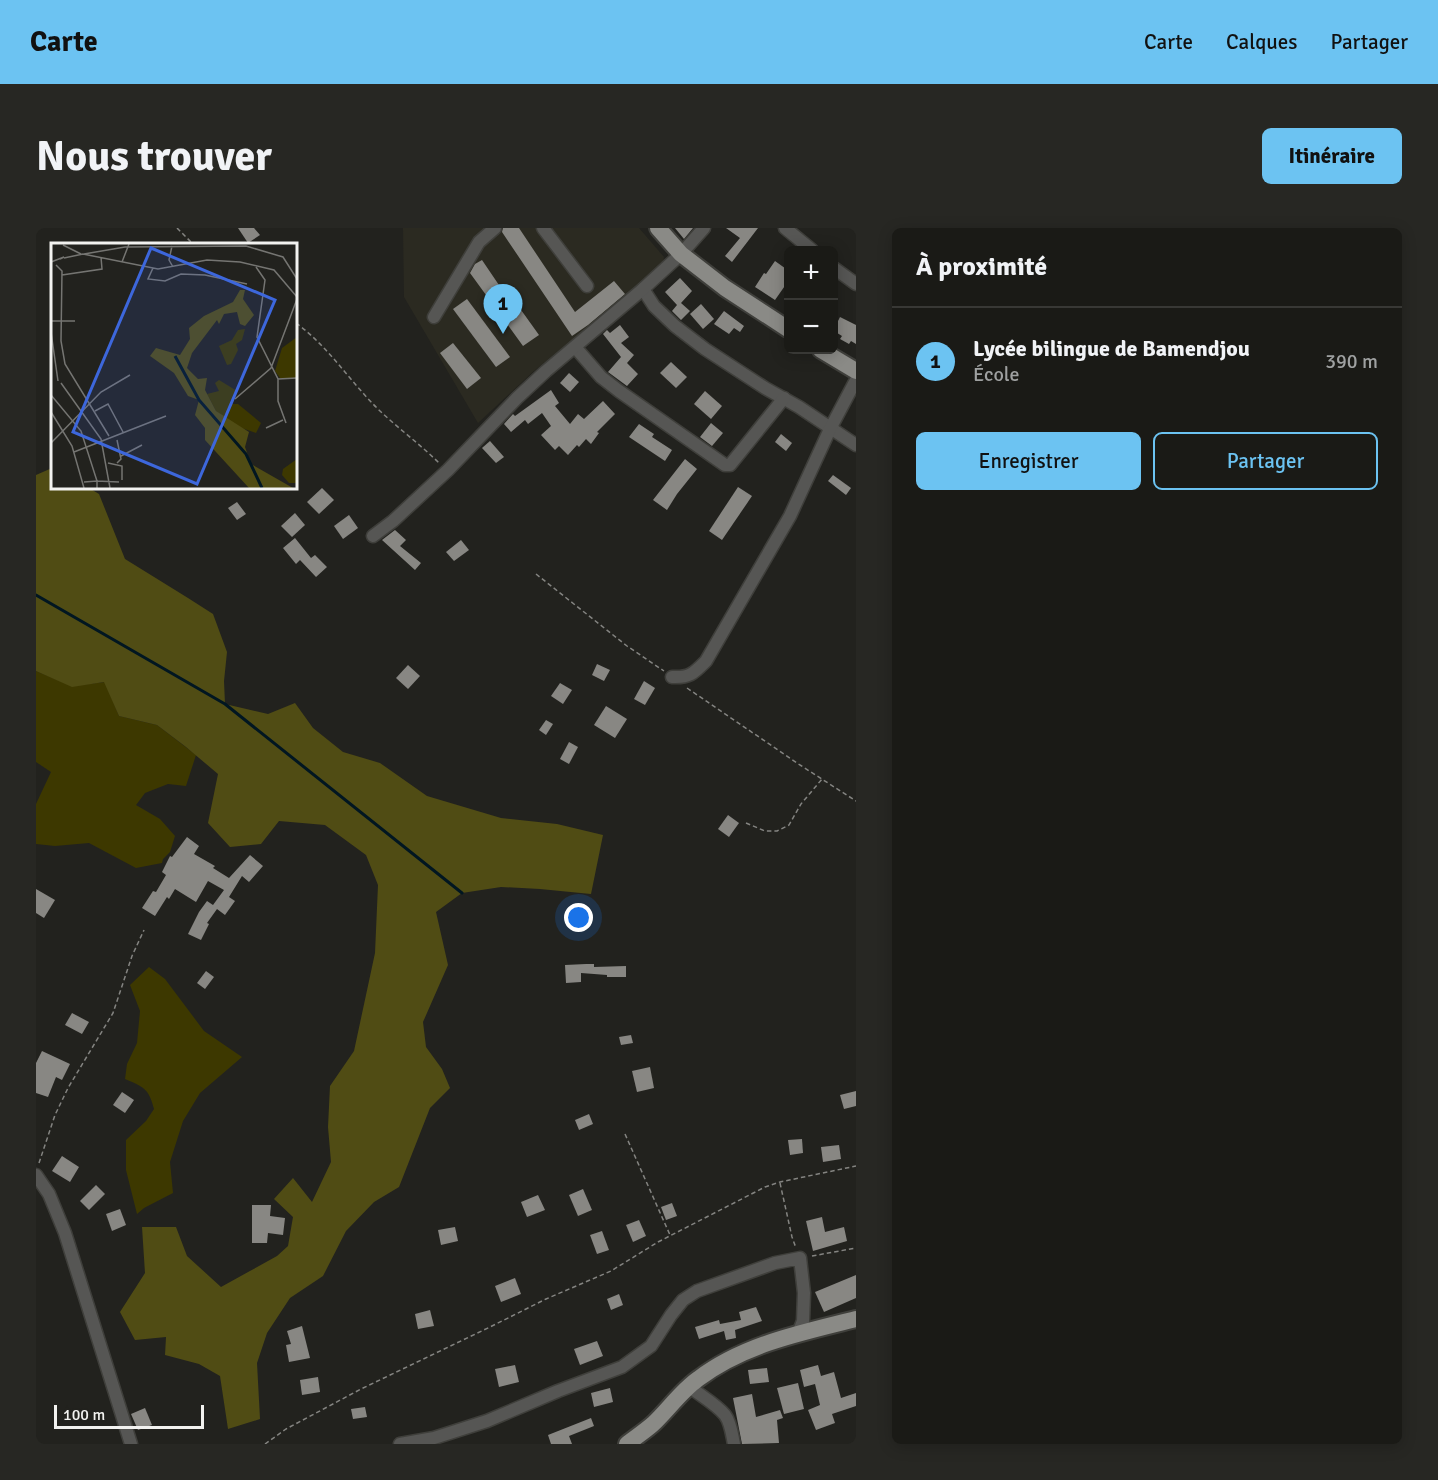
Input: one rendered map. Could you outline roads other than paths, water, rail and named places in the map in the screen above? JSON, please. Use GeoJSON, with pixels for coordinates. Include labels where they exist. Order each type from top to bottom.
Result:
{"type":"FeatureCollection","features":[{"type":"Feature","properties":{"kind":"main road"},"geometry":{"type":"LineString","coordinates":[[658,228],[681,254],[725,288],[784,326]]}},
{"type":"Feature","properties":{"kind":"main road"},"geometry":{"type":"LineString","coordinates":[[828,354],[856,370]]}},
{"type":"Feature","properties":{"kind":"main road"},"geometry":{"type":"LineString","coordinates":[[627,1444],[653,1424],[697,1379],[728,1360],[769,1342],[856,1318]]}},
{"type":"Feature","properties":{"kind":"street"},"geometry":{"type":"LineString","coordinates":[[434,317],[479,242],[495,228]]}},
{"type":"Feature","properties":{"kind":"street"},"geometry":{"type":"LineString","coordinates":[[543,228],[587,286]]}},
{"type":"Feature","properties":{"kind":"street"},"geometry":{"type":"LineString","coordinates":[[373,536],[393,521],[448,470],[517,398],[681,254],[704,228]]}},
{"type":"Feature","properties":{"kind":"street"},"geometry":{"type":"LineString","coordinates":[[785,228],[807,246]]}},
{"type":"Feature","properties":{"kind":"street"},"geometry":{"type":"LineString","coordinates":[[838,271],[856,284]]}},
{"type":"Feature","properties":{"kind":"street"},"geometry":{"type":"LineString","coordinates":[[643,289],[654,306],[705,349],[856,445]]}},
{"type":"Feature","properties":{"kind":"street"},"geometry":{"type":"LineString","coordinates":[[575,347],[601,377],[618,391],[725,465],[730,465],[784,398]]}},
{"type":"Feature","properties":{"kind":"street"},"geometry":{"type":"LineString","coordinates":[[672,677],[682,678],[692,674],[706,661],[790,516],[830,429],[856,380]]}},
{"type":"Feature","properties":{"kind":"street"},"geometry":{"type":"LineString","coordinates":[[38,1169],[65,1233],[131,1444]]}},
{"type":"Feature","properties":{"kind":"street"},"geometry":{"type":"LineString","coordinates":[[400,1444],[434,1438],[487,1421],[622,1367],[651,1346],[683,1300],[697,1291],[775,1263],[800,1258],[804,1293],[803,1321],[798,1334]]}},
{"type":"Feature","properties":{"kind":"street"},"geometry":{"type":"LineString","coordinates":[[690,1387],[726,1416],[734,1444]]}},
{"type":"Feature","properties":{"kind":"waterway"},"geometry":{"type":"LineString","coordinates":[[36,595],[225,704],[462,893]]}},
{"type":"Feature","properties":{"kind":"place","name":"Lycée bilingue de Bamendjou"},"geometry":{"type":"Point","coordinates":[503,334]}}]}
